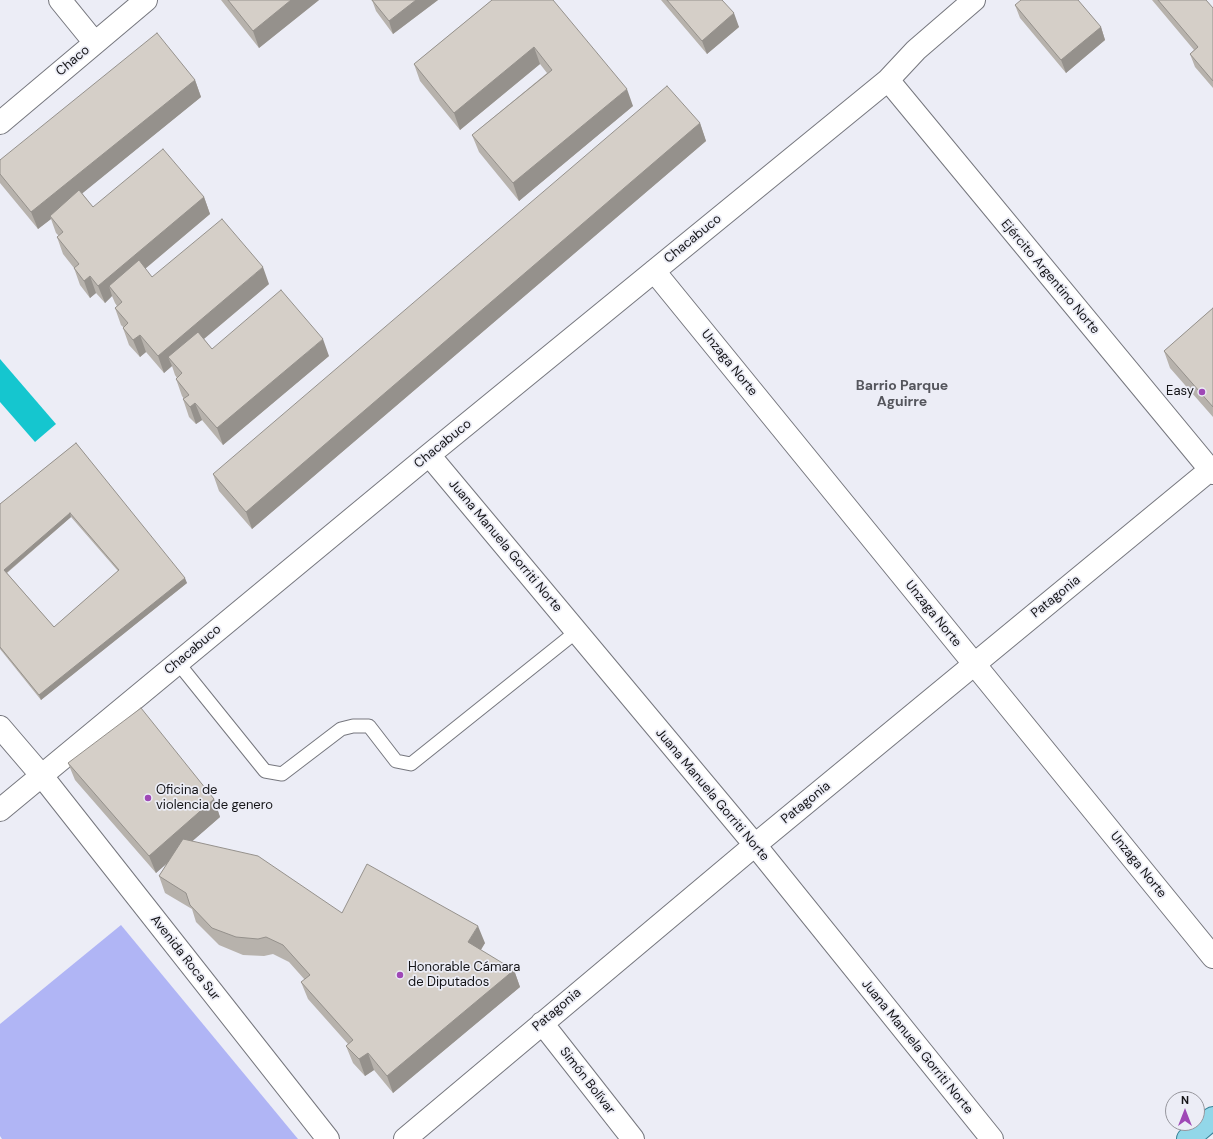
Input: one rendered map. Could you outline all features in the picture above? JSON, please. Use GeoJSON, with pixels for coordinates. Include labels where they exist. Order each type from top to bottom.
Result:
{"type":"FeatureCollection","features":[{"type":"Feature","properties":{"kind":"main road"},"geometry":{"type":"LineString","coordinates":[[1188,1139],[1213,1118]]}},
{"type":"Feature","properties":{"kind":"street"},"geometry":{"type":"LineString","coordinates":[[60,0],[95,43]]}},
{"type":"Feature","properties":{"kind":"street","name":"Chaco"},"geometry":{"type":"LineString","coordinates":[[0,123],[146,0]]}},
{"type":"Feature","properties":{"kind":"street","name":"Chacabuco"},"geometry":{"type":"LineString","coordinates":[[0,810],[429,455],[888,80],[916,50],[974,0]]}},
{"type":"Feature","properties":{"kind":"street","name":"Ejército Argentino Norte"},"geometry":{"type":"LineString","coordinates":[[888,80],[1212,472]]}},
{"type":"Feature","properties":{"kind":"street","name":"Unzaga Norte"},"geometry":{"type":"LineString","coordinates":[[654,271],[1213,957]]}},
{"type":"Feature","properties":{"kind":"street","name":"Juana Manuela Gorriti Norte"},"geometry":{"type":"LineString","coordinates":[[429,455],[754,845],[992,1139]]}},
{"type":"Feature","properties":{"kind":"street","name":"Patagonia"},"geometry":{"type":"LineString","coordinates":[[405,1139],[754,845],[1212,472]]}},
{"type":"Feature","properties":{"kind":"street","name":"Avenida Roca Sur"},"geometry":{"type":"LineString","coordinates":[[0,727],[42,776],[328,1139]]}},
{"type":"Feature","properties":{"kind":"street","name":"Simón Bolívar"},"geometry":{"type":"LineString","coordinates":[[542,1023],[633,1139]]}},
{"type":"Feature","properties":{"kind":"lane"},"geometry":{"type":"LineString","coordinates":[[178,663],[265,771],[282,774],[341,729],[353,726],[368,726],[396,761],[411,764],[576,632]]}},
{"type":"Feature","properties":{"kind":"shaded area"},"geometry":{"type":"Polygon","coordinates":[[[0,359],[56,424],[35,442],[0,402],[0,359]]]}},
{"type":"Feature","properties":{"kind":"shaded area"},"geometry":{"type":"Polygon","coordinates":[[[121,925],[298,1139],[2,1139],[0,1136],[0,1024],[121,925]]]}},
{"type":"Feature","properties":{"kind":"building"},"geometry":{"type":"Polygon","coordinates":[[[228,0],[291,0],[253,31],[228,0]]]}},
{"type":"Feature","properties":{"kind":"building"},"geometry":{"type":"Polygon","coordinates":[[[372,0],[416,0],[389,21],[372,0]]]}},
{"type":"Feature","properties":{"kind":"building"},"geometry":{"type":"Polygon","coordinates":[[[492,0],[553,0],[627,89],[513,183],[472,135],[552,70],[534,47],[454,113],[414,64],[492,0]]]}},
{"type":"Feature","properties":{"kind":"building"},"geometry":{"type":"Polygon","coordinates":[[[667,0],[722,0],[734,13],[702,41],[667,0]]]}},
{"type":"Feature","properties":{"kind":"building"},"geometry":{"type":"Polygon","coordinates":[[[1021,0],[1078,0],[1101,27],[1061,60],[1015,5],[1021,0]]]}},
{"type":"Feature","properties":{"kind":"building"},"geometry":{"type":"Polygon","coordinates":[[[1158,0],[1206,0],[1213,8],[1213,81],[1190,54],[1198,47],[1158,0]]]}},
{"type":"Feature","properties":{"kind":"building"},"geometry":{"type":"Polygon","coordinates":[[[157,33],[195,80],[31,212],[0,174],[0,160],[157,33]]]}},
{"type":"Feature","properties":{"kind":"building"},"geometry":{"type":"Polygon","coordinates":[[[667,86],[700,123],[246,512],[213,474],[667,86]]]}},
{"type":"Feature","properties":{"kind":"building"},"geometry":{"type":"Polygon","coordinates":[[[163,149],[204,197],[98,286],[90,276],[84,281],[74,268],[79,264],[57,237],[63,232],[50,216],[79,190],[93,207],[163,149]]]}},
{"type":"Feature","properties":{"kind":"building"},"geometry":{"type":"Polygon","coordinates":[[[222,219],[263,267],[158,356],[140,335],[133,340],[123,328],[128,323],[115,308],[122,302],[109,286],[139,260],[152,277],[222,219]]]}},
{"type":"Feature","properties":{"kind":"building"},"geometry":{"type":"Polygon","coordinates":[[[281,290],[323,339],[217,428],[195,403],[190,407],[183,399],[189,395],[176,379],[182,373],[168,357],[198,332],[212,349],[281,290]]]}},
{"type":"Feature","properties":{"kind":"building"},"geometry":{"type":"Polygon","coordinates":[[[1213,308],[1213,407],[1164,351],[1213,308]]]}},
{"type":"Feature","properties":{"kind":"building"},"geometry":{"type":"Polygon","coordinates":[[[76,443],[185,578],[39,695],[0,647],[0,504],[76,443]],[[70,513],[4,570],[54,627],[119,570],[70,513]]]}},
{"type":"Feature","properties":{"kind":"building","name":"Oficina de violencia de genero"},"geometry":{"type":"Polygon","coordinates":[[[141,708],[214,799],[149,856],[68,763],[141,708]]]}},
{"type":"Feature","properties":{"kind":"building","name":"Honorable Cámara de Diputados"},"geometry":{"type":"Polygon","coordinates":[[[183,839],[258,856],[342,913],[367,864],[478,926],[468,942],[514,970],[387,1076],[368,1053],[359,1059],[346,1046],[353,1040],[301,982],[310,975],[283,945],[266,937],[258,939],[236,937],[212,928],[190,905],[186,893],[159,876],[183,839]]]}},
{"type":"Feature","properties":{"kind":"place","name":"Easy"},"geometry":{"type":"Point","coordinates":[1202,392]}},
{"type":"Feature","properties":{"kind":"place","name":"Oficina de violencia de genero"},"geometry":{"type":"Point","coordinates":[148,798]}},
{"type":"Feature","properties":{"kind":"place","name":"Honorable Cámara de Diputados"},"geometry":{"type":"Point","coordinates":[400,975]}},
{"type":"Feature","properties":{"kind":"district","name":"Barrio Parque Aguirre"},"geometry":{"type":"Point","coordinates":[902,394]}}]}
